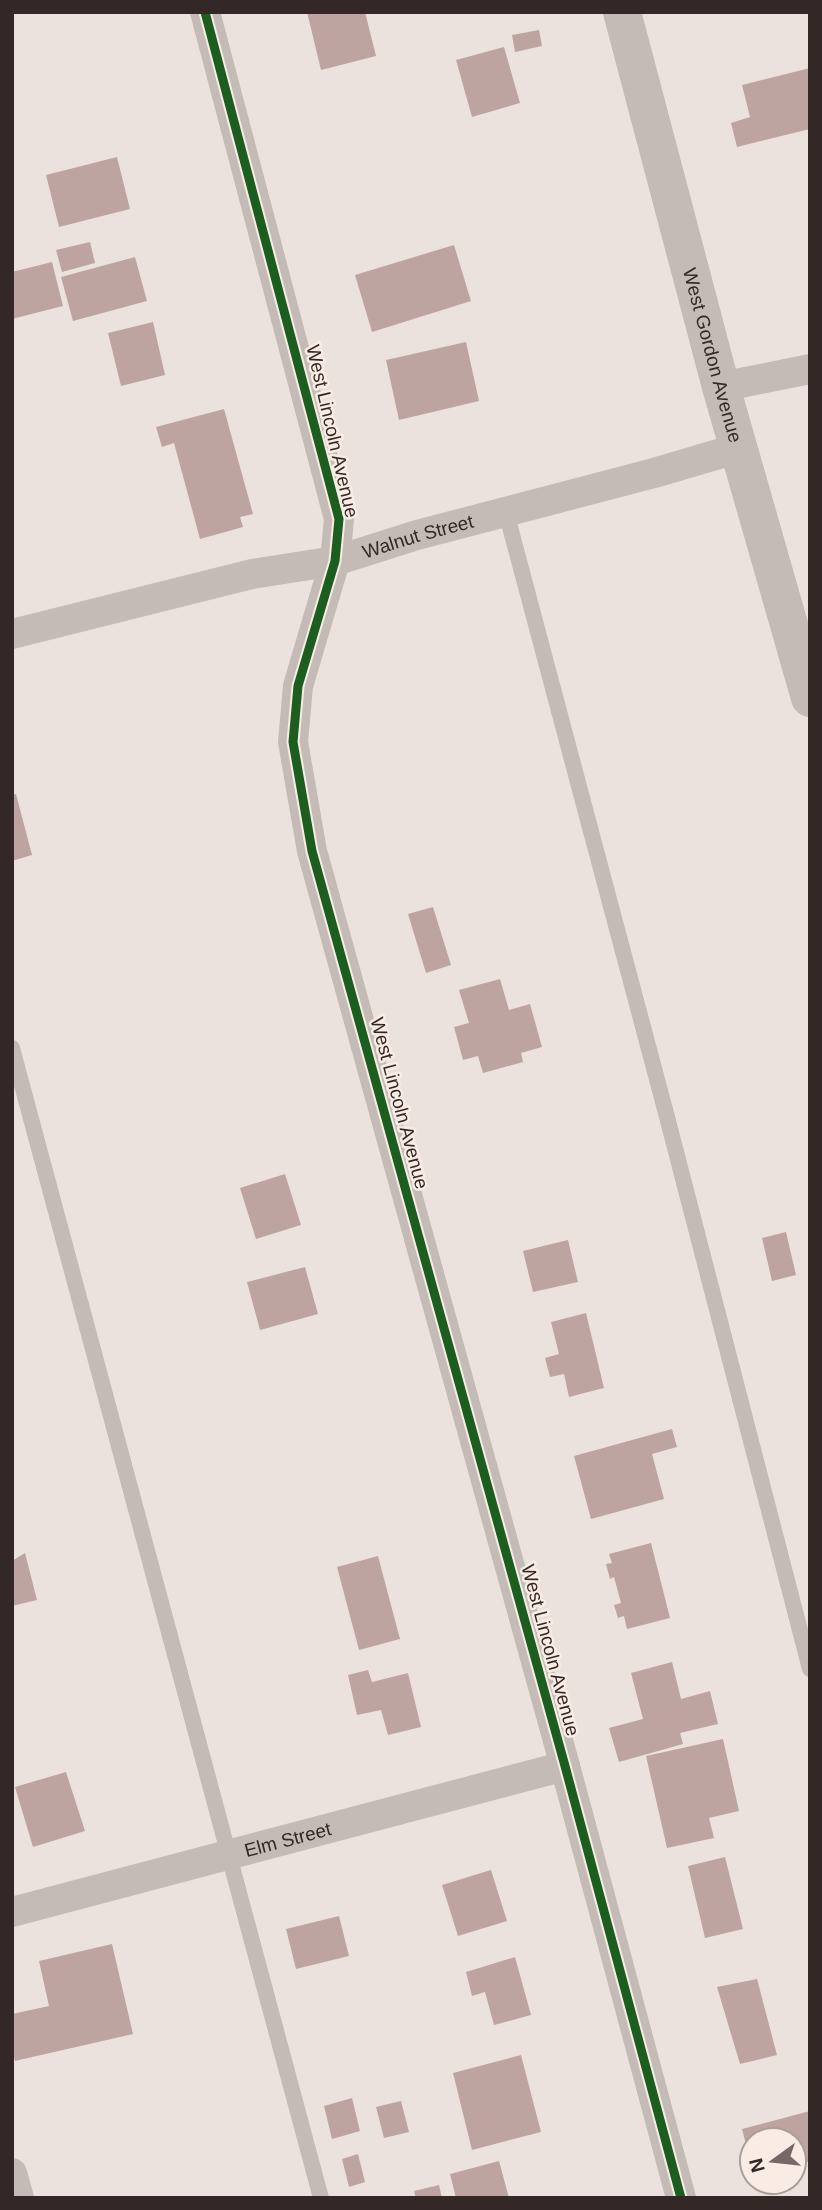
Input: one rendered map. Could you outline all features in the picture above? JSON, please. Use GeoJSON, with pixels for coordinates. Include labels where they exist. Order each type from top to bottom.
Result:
{"type":"FeatureCollection","features":[{"type":"Feature","properties":{"kind":"street","name":"West Lincoln Avenue"},"geometry":{"type":"LineString","coordinates":[[205,12],[339,519],[335,561],[298,686],[293,742],[312,851],[565,1766],[681,2198]]}},
{"type":"Feature","properties":{"kind":"street","name":"West Gordon Avenue"},"geometry":{"type":"LineString","coordinates":[[622,12],[721,387],[810,698]]}},
{"type":"Feature","properties":{"kind":"street"},"geometry":{"type":"LineString","coordinates":[[721,387],[810,369]]}},
{"type":"Feature","properties":{"kind":"street","name":"Walnut Street"},"geometry":{"type":"LineString","coordinates":[[12,634],[252,574],[335,561],[416,535],[739,447]]}},
{"type":"Feature","properties":{"kind":"street","name":"Elm Street"},"geometry":{"type":"LineString","coordinates":[[12,1912],[565,1766]]}},
{"type":"Feature","properties":{"kind":"street"},"geometry":{"type":"LineString","coordinates":[[12,2173],[19,2198]]}},
{"type":"Feature","properties":{"kind":"lane"},"geometry":{"type":"LineString","coordinates":[[506,512],[810,1669]]}},
{"type":"Feature","properties":{"kind":"lane"},"geometry":{"type":"LineString","coordinates":[[12,1048],[321,2198]]}},
{"type":"Feature","properties":{"kind":"building"},"geometry":{"type":"Polygon","coordinates":[[[307,12],[365,12],[376,56],[321,70],[307,12]]]}},
{"type":"Feature","properties":{"kind":"building"},"geometry":{"type":"Polygon","coordinates":[[[539,30],[542,46],[515,52],[512,35],[539,30]]]}},
{"type":"Feature","properties":{"kind":"building"},"geometry":{"type":"Polygon","coordinates":[[[504,47],[520,103],[472,117],[456,60],[504,47]]]}},
{"type":"Feature","properties":{"kind":"building"},"geometry":{"type":"Polygon","coordinates":[[[810,68],[810,129],[737,147],[731,123],[750,117],[742,85],[810,68]]]}},
{"type":"Feature","properties":{"kind":"building"},"geometry":{"type":"Polygon","coordinates":[[[117,157],[130,209],[59,227],[46,175],[117,157]]]}},
{"type":"Feature","properties":{"kind":"building"},"geometry":{"type":"Polygon","coordinates":[[[90,242],[95,263],[62,272],[56,250],[90,242]]]}},
{"type":"Feature","properties":{"kind":"building"},"geometry":{"type":"Polygon","coordinates":[[[454,245],[471,301],[372,332],[355,275],[454,245]]]}},
{"type":"Feature","properties":{"kind":"building"},"geometry":{"type":"Polygon","coordinates":[[[135,257],[147,301],[73,321],[61,277],[135,257]]]}},
{"type":"Feature","properties":{"kind":"building"},"geometry":{"type":"Polygon","coordinates":[[[52,262],[63,306],[12,319],[12,272],[52,262]]]}},
{"type":"Feature","properties":{"kind":"building"},"geometry":{"type":"Polygon","coordinates":[[[153,322],[165,375],[121,386],[108,333],[153,322]]]}},
{"type":"Feature","properties":{"kind":"building"},"geometry":{"type":"Polygon","coordinates":[[[466,342],[479,401],[399,420],[386,360],[466,342]]]}},
{"type":"Feature","properties":{"kind":"building"},"geometry":{"type":"Polygon","coordinates":[[[224,409],[253,514],[240,517],[243,527],[200,539],[174,443],[162,447],[156,427],[224,409]]]}},
{"type":"Feature","properties":{"kind":"building"},"geometry":{"type":"Polygon","coordinates":[[[16,794],[32,855],[12,861],[12,795],[16,794]]]}},
{"type":"Feature","properties":{"kind":"building"},"geometry":{"type":"Polygon","coordinates":[[[433,907],[451,965],[426,973],[408,914],[433,907]]]}},
{"type":"Feature","properties":{"kind":"building"},"geometry":{"type":"Polygon","coordinates":[[[500,979],[509,1010],[530,1004],[542,1047],[521,1053],[523,1062],[483,1073],[478,1056],[463,1060],[454,1027],[469,1023],[459,990],[500,979]]]}},
{"type":"Feature","properties":{"kind":"building"},"geometry":{"type":"Polygon","coordinates":[[[285,1174],[301,1225],[256,1239],[240,1188],[285,1174]]]}},
{"type":"Feature","properties":{"kind":"building"},"geometry":{"type":"Polygon","coordinates":[[[786,1232],[796,1275],[772,1281],[762,1238],[786,1232]]]}},
{"type":"Feature","properties":{"kind":"building"},"geometry":{"type":"Polygon","coordinates":[[[568,1240],[578,1282],[533,1292],[523,1251],[568,1240]]]}},
{"type":"Feature","properties":{"kind":"building"},"geometry":{"type":"Polygon","coordinates":[[[305,1267],[318,1314],[260,1330],[247,1282],[305,1267]]]}},
{"type":"Feature","properties":{"kind":"building"},"geometry":{"type":"Polygon","coordinates":[[[586,1313],[604,1388],[569,1397],[564,1374],[550,1377],[545,1358],[559,1354],[551,1322],[586,1313]]]}},
{"type":"Feature","properties":{"kind":"building"},"geometry":{"type":"Polygon","coordinates":[[[672,1429],[677,1447],[652,1454],[664,1499],[591,1519],[574,1456],[672,1429]]]}},
{"type":"Feature","properties":{"kind":"building"},"geometry":{"type":"Polygon","coordinates":[[[651,1543],[670,1618],[627,1629],[624,1616],[618,1618],[614,1605],[621,1603],[614,1577],[610,1579],[606,1564],[612,1563],[609,1554],[651,1543]]]}},
{"type":"Feature","properties":{"kind":"building"},"geometry":{"type":"Polygon","coordinates":[[[25,1553],[37,1600],[12,1606],[12,1561],[25,1553]]]}},
{"type":"Feature","properties":{"kind":"building"},"geometry":{"type":"Polygon","coordinates":[[[378,1556],[400,1639],[359,1650],[337,1567],[378,1556]]]}},
{"type":"Feature","properties":{"kind":"building"},"geometry":{"type":"Polygon","coordinates":[[[672,1662],[681,1699],[710,1691],[718,1724],[680,1733],[683,1744],[619,1762],[609,1728],[643,1719],[631,1673],[672,1662]]]}},
{"type":"Feature","properties":{"kind":"building"},"geometry":{"type":"Polygon","coordinates":[[[368,1670],[372,1682],[408,1673],[421,1727],[388,1735],[381,1710],[357,1715],[348,1675],[368,1670]]]}},
{"type":"Feature","properties":{"kind":"building"},"geometry":{"type":"Polygon","coordinates":[[[723,1739],[739,1811],[709,1818],[714,1838],[667,1848],[646,1756],[723,1739]]]}},
{"type":"Feature","properties":{"kind":"building"},"geometry":{"type":"Polygon","coordinates":[[[66,1772],[85,1831],[33,1847],[15,1787],[66,1772]]]}},
{"type":"Feature","properties":{"kind":"building"},"geometry":{"type":"Polygon","coordinates":[[[725,1857],[743,1929],[705,1938],[688,1866],[725,1857]]]}},
{"type":"Feature","properties":{"kind":"building"},"geometry":{"type":"Polygon","coordinates":[[[491,1870],[507,1921],[458,1936],[442,1885],[491,1870]]]}},
{"type":"Feature","properties":{"kind":"building"},"geometry":{"type":"Polygon","coordinates":[[[339,1916],[349,1956],[296,1969],[286,1929],[339,1916]]]}},
{"type":"Feature","properties":{"kind":"building"},"geometry":{"type":"Polygon","coordinates":[[[112,1944],[133,2034],[15,2061],[12,2048],[12,2014],[49,2006],[39,1961],[112,1944]]]}},
{"type":"Feature","properties":{"kind":"building"},"geometry":{"type":"Polygon","coordinates":[[[515,1957],[531,2015],[494,2025],[485,1992],[472,1996],[466,1972],[515,1957]]]}},
{"type":"Feature","properties":{"kind":"building"},"geometry":{"type":"Polygon","coordinates":[[[757,1979],[777,2055],[740,2064],[717,1987],[757,1979]]]}},
{"type":"Feature","properties":{"kind":"building"},"geometry":{"type":"Polygon","coordinates":[[[521,2055],[541,2132],[472,2150],[453,2073],[521,2055]]]}},
{"type":"Feature","properties":{"kind":"building"},"geometry":{"type":"Polygon","coordinates":[[[352,2098],[360,2131],[332,2139],[324,2106],[352,2098]]]}},
{"type":"Feature","properties":{"kind":"building"},"geometry":{"type":"Polygon","coordinates":[[[401,2101],[409,2132],[384,2138],[376,2107],[401,2101]]]}},
{"type":"Feature","properties":{"kind":"building"},"geometry":{"type":"Polygon","coordinates":[[[810,2111],[810,2161],[808,2126],[753,2126],[810,2111]]]}},
{"type":"Feature","properties":{"kind":"building"},"geometry":{"type":"Polygon","coordinates":[[[358,2154],[365,2182],[349,2187],[342,2159],[358,2154]]]}},
{"type":"Feature","properties":{"kind":"building"},"geometry":{"type":"Polygon","coordinates":[[[499,2161],[509,2198],[456,2198],[450,2174],[499,2161]]]}},
{"type":"Feature","properties":{"kind":"building"},"geometry":{"type":"Polygon","coordinates":[[[439,2185],[442,2198],[416,2198],[414,2191],[439,2185]]]}},
{"type":"Feature","properties":{"kind":"cycle path"},"geometry":{"type":"LineString","coordinates":[[205,12],[339,519],[335,561],[298,686],[293,742],[312,851],[565,1766],[681,2198]]}}]}
